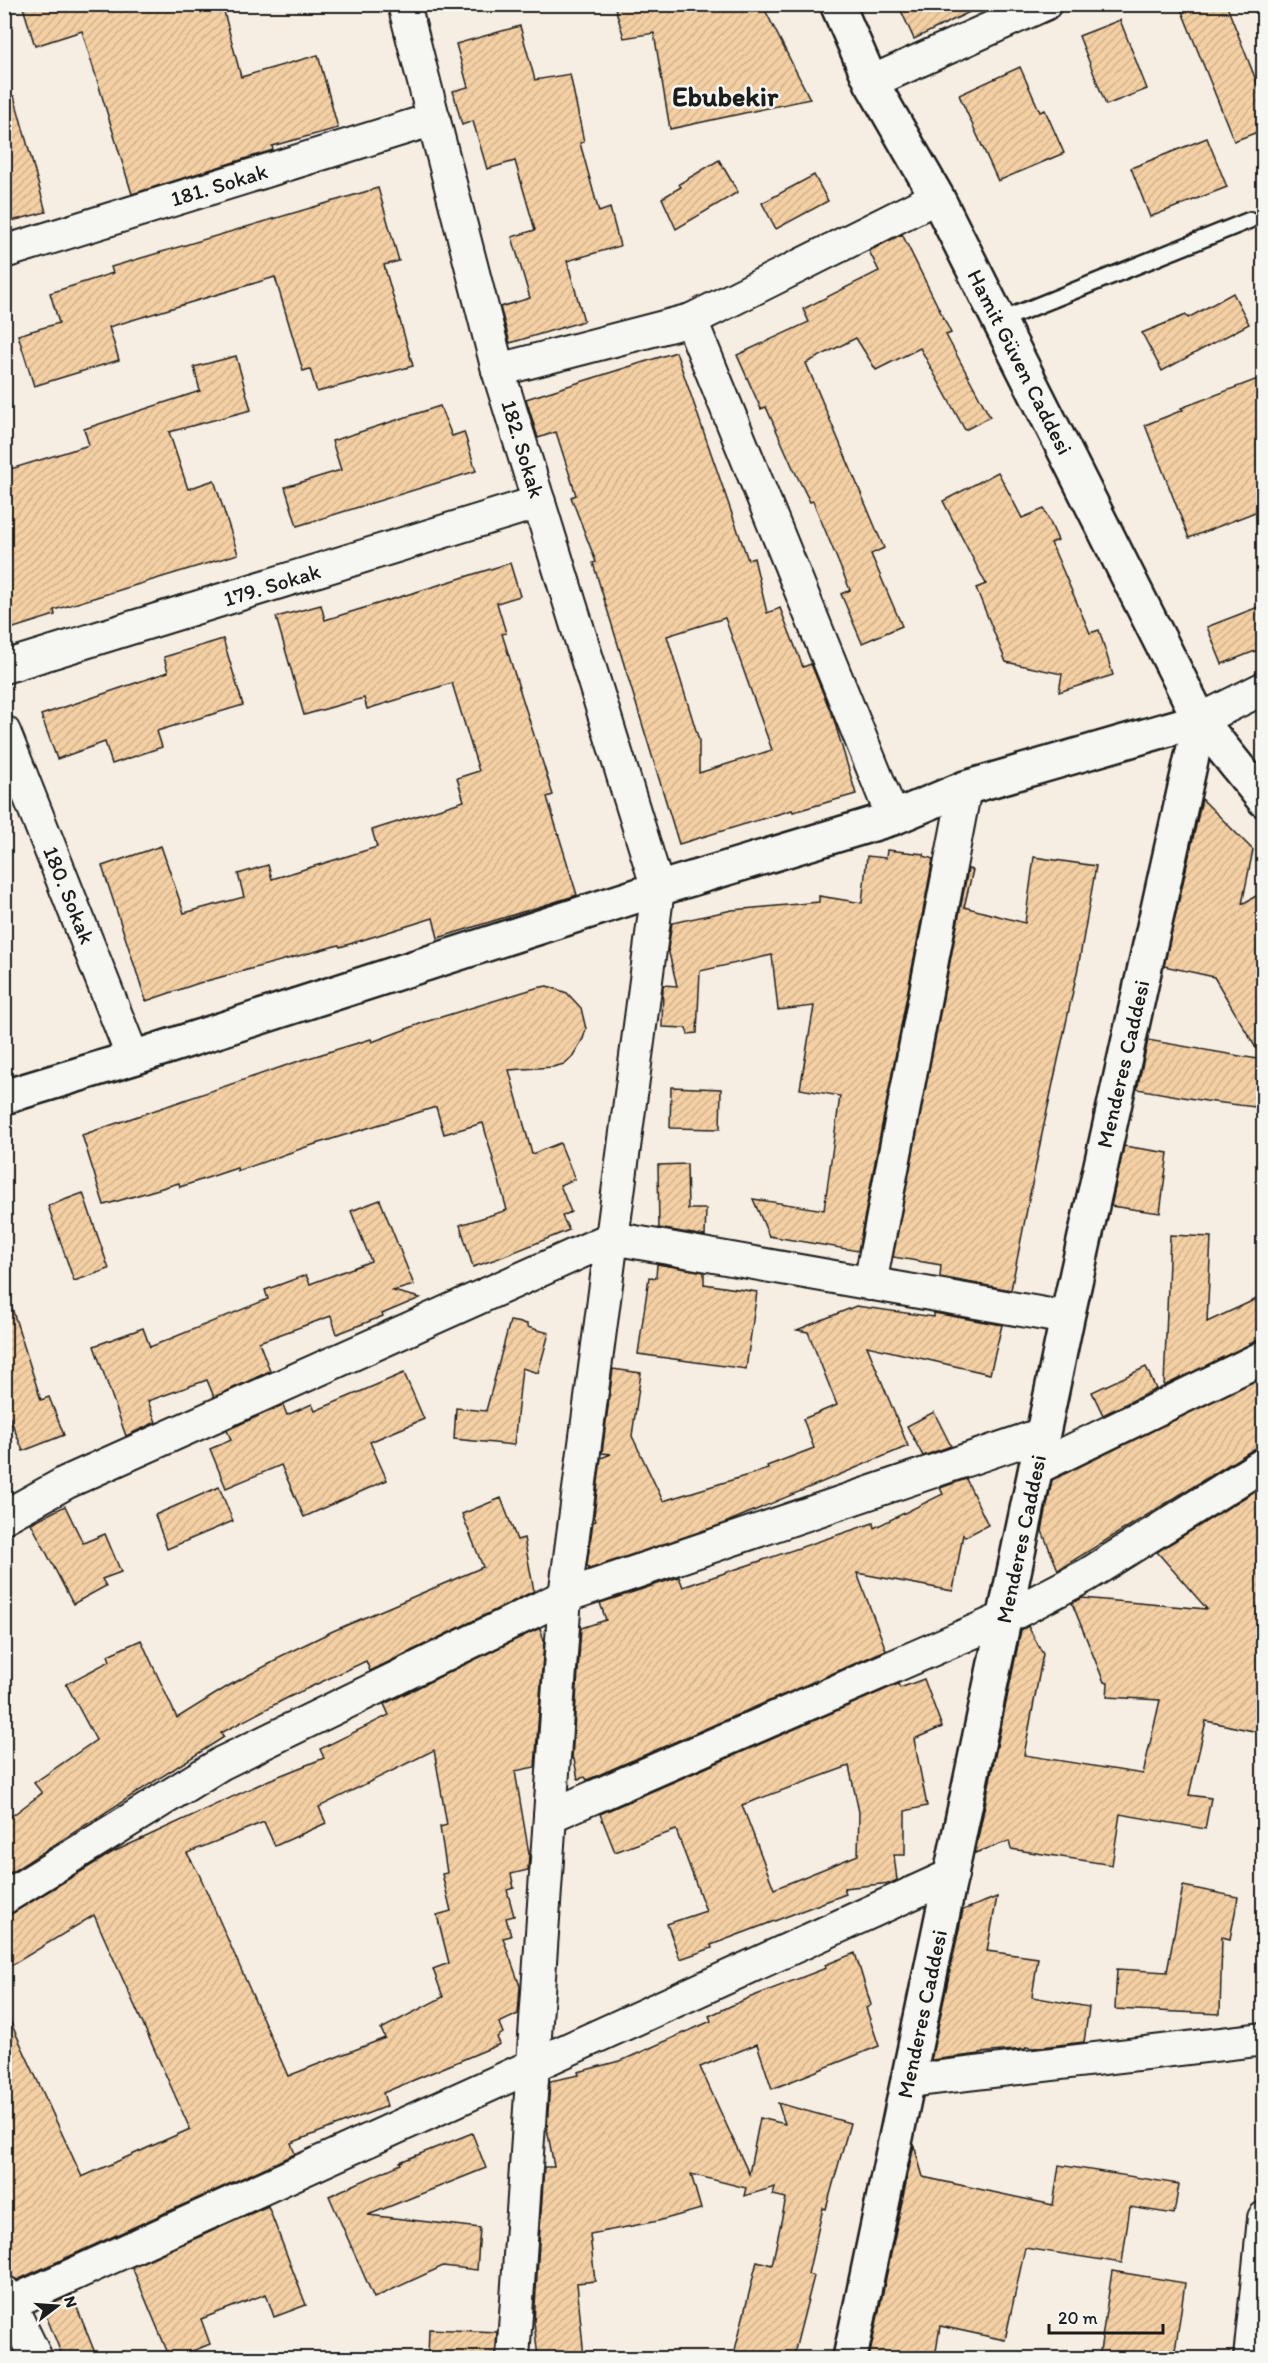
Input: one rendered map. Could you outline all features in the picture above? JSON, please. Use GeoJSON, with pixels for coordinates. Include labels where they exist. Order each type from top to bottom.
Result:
{"type":"FeatureCollection","features":[{"type":"Feature","properties":{"kind":"main road","name":"Hamit Güven Caddesi"},"geometry":{"type":"LineString","coordinates":[[837,4],[871,82],[937,197],[1200,720],[1263,800]]}},
{"type":"Feature","properties":{"kind":"main road"},"geometry":{"type":"LineString","coordinates":[[4,1097],[133,1058],[658,889],[893,818],[965,788],[1200,720]]}},
{"type":"Feature","properties":{"kind":"main road","name":"Menderes Caddesi"},"geometry":{"type":"LineString","coordinates":[[850,2358],[1067,1318],[1200,720]]}},
{"type":"Feature","properties":{"kind":"street","name":"182. Sokak"},"geometry":{"type":"LineString","coordinates":[[404,4],[498,370],[658,889]]}},
{"type":"Feature","properties":{"kind":"street"},"geometry":{"type":"LineString","coordinates":[[871,82],[1045,4]]}},
{"type":"Feature","properties":{"kind":"street","name":"181. Sokak"},"geometry":{"type":"LineString","coordinates":[[4,252],[434,119]]}},
{"type":"Feature","properties":{"kind":"street"},"geometry":{"type":"LineString","coordinates":[[498,370],[692,320],[937,197]]}},
{"type":"Feature","properties":{"kind":"street"},"geometry":{"type":"LineString","coordinates":[[692,320],[893,818]]}},
{"type":"Feature","properties":{"kind":"street","name":"179. Sokak"},"geometry":{"type":"LineString","coordinates":[[4,667],[539,502]]}},
{"type":"Feature","properties":{"kind":"street"},"geometry":{"type":"LineString","coordinates":[[1200,720],[1263,688]]}},
{"type":"Feature","properties":{"kind":"street","name":"180. Sokak"},"geometry":{"type":"LineString","coordinates":[[4,732],[133,1058]]}},
{"type":"Feature","properties":{"kind":"street"},"geometry":{"type":"LineString","coordinates":[[870,1284],[965,788]]}},
{"type":"Feature","properties":{"kind":"street"},"geometry":{"type":"LineString","coordinates":[[513,2358],[565,1596],[658,889]]}},
{"type":"Feature","properties":{"kind":"street"},"geometry":{"type":"LineString","coordinates":[[4,1517],[68,1482],[612,1238],[1067,1318]]}},
{"type":"Feature","properties":{"kind":"street"},"geometry":{"type":"LineString","coordinates":[[1036,1468],[1263,1357]]}},
{"type":"Feature","properties":{"kind":"street"},"geometry":{"type":"LineString","coordinates":[[4,1898],[222,1763],[565,1596],[1043,1434]]}},
{"type":"Feature","properties":{"kind":"street"},"geometry":{"type":"LineString","coordinates":[[550,1816],[1005,1618],[1087,1575],[1263,1464]]}},
{"type":"Feature","properties":{"kind":"street"},"geometry":{"type":"LineString","coordinates":[[36,2358],[6,2300],[532,2067],[952,1875]]}},
{"type":"Feature","properties":{"kind":"street"},"geometry":{"type":"LineString","coordinates":[[909,2081],[1263,2039]]}},
{"type":"Feature","properties":{"kind":"street"},"geometry":{"type":"LineString","coordinates":[[1251,2358],[1263,2218]]}},
{"type":"Feature","properties":{"kind":"lane"},"geometry":{"type":"LineString","coordinates":[[999,321],[1250,220]]}},
{"type":"Feature","properties":{"kind":"building"},"geometry":{"type":"Polygon","coordinates":[[[22,4],[222,4],[241,77],[318,55],[338,128],[272,146],[273,150],[132,194],[82,31],[35,46],[22,4]]]}},
{"type":"Feature","properties":{"kind":"building"},"geometry":{"type":"Polygon","coordinates":[[[614,4],[762,4],[810,99],[670,129],[654,33],[624,38],[614,4]]]}},
{"type":"Feature","properties":{"kind":"building"},"geometry":{"type":"Polygon","coordinates":[[[898,4],[986,4],[914,39],[898,4]]]}},
{"type":"Feature","properties":{"kind":"building"},"geometry":{"type":"Polygon","coordinates":[[[1179,4],[1226,4],[1263,98],[1263,130],[1234,141],[1179,4]]]}},
{"type":"Feature","properties":{"kind":"building"},"geometry":{"type":"Polygon","coordinates":[[[1120,20],[1147,89],[1106,105],[1079,36],[1120,20]]]}},
{"type":"Feature","properties":{"kind":"building"},"geometry":{"type":"Polygon","coordinates":[[[520,26],[535,80],[570,74],[584,142],[580,143],[599,212],[610,208],[620,246],[567,261],[584,321],[510,343],[500,307],[530,298],[512,237],[535,230],[515,161],[487,169],[473,121],[462,125],[453,91],[468,87],[456,44],[520,26]]]}},
{"type":"Feature","properties":{"kind":"building"},"geometry":{"type":"Polygon","coordinates":[[[1020,67],[1040,112],[1045,110],[1064,153],[998,181],[959,95],[1020,67]]]}},
{"type":"Feature","properties":{"kind":"building"},"geometry":{"type":"Polygon","coordinates":[[[14,96],[46,212],[4,223],[4,97],[14,96]]]}},
{"type":"Feature","properties":{"kind":"building"},"geometry":{"type":"Polygon","coordinates":[[[1207,138],[1227,187],[1150,217],[1131,168],[1207,138]]]}},
{"type":"Feature","properties":{"kind":"building"},"geometry":{"type":"Polygon","coordinates":[[[719,160],[738,192],[676,229],[662,198],[681,187],[679,184],[719,160]]]}},
{"type":"Feature","properties":{"kind":"building"},"geometry":{"type":"Polygon","coordinates":[[[814,175],[828,201],[776,229],[762,203],[814,175]]]}},
{"type":"Feature","properties":{"kind":"building"},"geometry":{"type":"Polygon","coordinates":[[[378,188],[399,261],[384,265],[413,366],[317,392],[310,369],[303,371],[275,277],[109,327],[119,360],[34,386],[18,335],[59,323],[50,293],[113,273],[111,267],[378,188]]]}},
{"type":"Feature","properties":{"kind":"building"},"geometry":{"type":"Polygon","coordinates":[[[902,234],[951,333],[946,335],[990,417],[965,430],[920,348],[876,370],[856,338],[806,363],[884,548],[871,554],[902,626],[862,643],[841,594],[850,590],[813,501],[810,502],[793,468],[766,407],[761,409],[737,355],[809,322],[803,309],[879,271],[869,251],[902,234]]]}},
{"type":"Feature","properties":{"kind":"building"},"geometry":{"type":"Polygon","coordinates":[[[1233,293],[1249,324],[1162,371],[1142,333],[1186,315],[1188,318],[1233,293]]]}},
{"type":"Feature","properties":{"kind":"building"},"geometry":{"type":"Polygon","coordinates":[[[676,352],[748,560],[754,558],[767,613],[780,608],[803,667],[811,664],[834,720],[856,794],[793,812],[792,810],[679,844],[593,563],[596,562],[571,497],[576,495],[556,432],[538,438],[526,399],[676,352]],[[725,618],[667,636],[699,740],[699,773],[772,750],[725,618]]]}},
{"type":"Feature","properties":{"kind":"building"},"geometry":{"type":"Polygon","coordinates":[[[236,356],[251,410],[169,432],[188,489],[214,480],[238,554],[54,610],[55,615],[4,631],[4,471],[89,445],[84,429],[200,391],[194,367],[236,356]]]}},
{"type":"Feature","properties":{"kind":"building"},"geometry":{"type":"Polygon","coordinates":[[[1263,377],[1263,509],[1189,538],[1145,425],[1183,410],[1181,408],[1263,377]]]}},
{"type":"Feature","properties":{"kind":"building"},"geometry":{"type":"Polygon","coordinates":[[[440,406],[452,436],[464,432],[476,471],[297,526],[285,487],[341,470],[332,441],[440,406]]]}},
{"type":"Feature","properties":{"kind":"building"},"geometry":{"type":"Polygon","coordinates":[[[998,472],[1022,518],[1044,509],[1058,540],[1051,543],[1090,633],[1099,630],[1113,675],[1059,692],[1062,674],[1006,662],[976,588],[986,584],[943,501],[998,472]]]}},
{"type":"Feature","properties":{"kind":"building"},"geometry":{"type":"Polygon","coordinates":[[[510,563],[520,596],[497,603],[506,633],[502,634],[553,795],[547,797],[577,895],[438,938],[433,918],[340,947],[339,945],[199,983],[146,1001],[102,866],[161,846],[184,913],[244,897],[238,874],[268,865],[272,879],[377,847],[372,830],[464,801],[457,778],[479,771],[452,683],[367,709],[364,698],[304,715],[276,617],[321,605],[325,620],[510,563]]]}},
{"type":"Feature","properties":{"kind":"building"},"geometry":{"type":"Polygon","coordinates":[[[1263,605],[1263,648],[1222,664],[1207,627],[1263,605]]]}},
{"type":"Feature","properties":{"kind":"building"},"geometry":{"type":"Polygon","coordinates":[[[223,639],[243,705],[157,731],[162,747],[112,764],[105,742],[57,759],[41,715],[168,672],[164,657],[223,639]]]}},
{"type":"Feature","properties":{"kind":"building"},"geometry":{"type":"Polygon","coordinates":[[[1202,799],[1253,850],[1242,904],[1263,892],[1263,1060],[1214,977],[1164,966],[1202,799]]]}},
{"type":"Feature","properties":{"kind":"building"},"geometry":{"type":"Polygon","coordinates":[[[887,850],[924,854],[933,859],[858,1251],[769,1236],[753,1199],[824,1210],[840,1096],[800,1089],[814,1006],[778,1010],[772,955],[700,971],[697,1033],[688,1034],[686,1028],[662,1027],[663,985],[677,986],[668,949],[672,923],[732,910],[819,902],[819,896],[862,903],[867,856],[886,858],[887,850]]]}},
{"type":"Feature","properties":{"kind":"building"},"geometry":{"type":"Polygon","coordinates":[[[1034,857],[1096,866],[1078,968],[1011,1290],[940,1277],[941,1265],[893,1257],[968,869],[973,870],[964,907],[1025,923],[1034,857]]]}},
{"type":"Feature","properties":{"kind":"building"},"geometry":{"type":"Polygon","coordinates":[[[547,986],[567,993],[581,1008],[586,1029],[583,1039],[572,1057],[564,1064],[509,1070],[532,1154],[560,1143],[575,1179],[560,1185],[571,1212],[562,1216],[569,1230],[473,1267],[460,1225],[507,1210],[483,1123],[444,1134],[436,1107],[306,1147],[238,1171],[237,1168],[180,1187],[179,1183],[104,1205],[82,1135],[299,1061],[371,1039],[372,1042],[425,1022],[547,986]]]}},
{"type":"Feature","properties":{"kind":"building"},"geometry":{"type":"Polygon","coordinates":[[[1148,1040],[1263,1060],[1263,1108],[1137,1089],[1148,1040]]]}},
{"type":"Feature","properties":{"kind":"building"},"geometry":{"type":"Polygon","coordinates":[[[671,1087],[721,1089],[720,1129],[670,1128],[671,1087]]]}},
{"type":"Feature","properties":{"kind":"building"},"geometry":{"type":"Polygon","coordinates":[[[1124,1146],[1168,1153],[1160,1213],[1111,1206],[1124,1146]]]}},
{"type":"Feature","properties":{"kind":"building"},"geometry":{"type":"Polygon","coordinates":[[[687,1164],[688,1209],[706,1209],[705,1236],[659,1228],[658,1165],[687,1164]]]}},
{"type":"Feature","properties":{"kind":"building"},"geometry":{"type":"Polygon","coordinates":[[[83,1193],[109,1269],[74,1281],[48,1206],[83,1193]]]}},
{"type":"Feature","properties":{"kind":"building"},"geometry":{"type":"Polygon","coordinates":[[[380,1200],[414,1285],[393,1291],[420,1298],[337,1334],[331,1316],[259,1342],[270,1371],[214,1397],[207,1380],[148,1401],[156,1422],[126,1436],[94,1346],[143,1328],[150,1347],[268,1299],[265,1290],[306,1275],[310,1284],[371,1261],[351,1211],[380,1200]]]}},
{"type":"Feature","properties":{"kind":"building"},"geometry":{"type":"Polygon","coordinates":[[[1170,1235],[1211,1237],[1207,1322],[1263,1296],[1263,1339],[1164,1386],[1170,1235]]]}},
{"type":"Feature","properties":{"kind":"building"},"geometry":{"type":"Polygon","coordinates":[[[657,1264],[704,1272],[704,1284],[757,1292],[746,1369],[638,1354],[649,1277],[656,1278],[657,1264]]]}},
{"type":"Feature","properties":{"kind":"building"},"geometry":{"type":"Polygon","coordinates":[[[11,1305],[41,1400],[49,1397],[64,1435],[23,1451],[4,1403],[4,1306],[11,1305]]]}},
{"type":"Feature","properties":{"kind":"building"},"geometry":{"type":"Polygon","coordinates":[[[856,1306],[934,1317],[934,1313],[1002,1325],[990,1374],[867,1346],[908,1446],[720,1525],[589,1569],[587,1565],[593,1522],[596,1521],[594,1516],[601,1458],[611,1454],[602,1453],[613,1369],[641,1373],[632,1436],[663,1501],[768,1469],[767,1466],[814,1448],[803,1419],[837,1405],[808,1332],[797,1330],[856,1306]]]}},
{"type":"Feature","properties":{"kind":"building"},"geometry":{"type":"Polygon","coordinates":[[[510,1321],[527,1324],[527,1327],[549,1333],[538,1373],[522,1368],[514,1445],[454,1439],[456,1408],[486,1411],[510,1321]]]}},
{"type":"Feature","properties":{"kind":"building"},"geometry":{"type":"Polygon","coordinates":[[[1146,1367],[1156,1389],[1103,1415],[1092,1392],[1146,1367]]]}},
{"type":"Feature","properties":{"kind":"building"},"geometry":{"type":"Polygon","coordinates":[[[404,1373],[424,1419],[370,1442],[387,1480],[304,1517],[281,1465],[226,1488],[210,1449],[231,1440],[227,1430],[283,1405],[287,1415],[312,1404],[315,1411],[404,1373]]]}},
{"type":"Feature","properties":{"kind":"building"},"geometry":{"type":"Polygon","coordinates":[[[1263,1377],[1263,1446],[1254,1449],[1058,1570],[1042,1531],[1052,1480],[1263,1377]]]}},
{"type":"Feature","properties":{"kind":"building"},"geometry":{"type":"Polygon","coordinates":[[[934,1412],[951,1446],[923,1456],[907,1426],[934,1412]]]}},
{"type":"Feature","properties":{"kind":"building"},"geometry":{"type":"Polygon","coordinates":[[[966,1479],[988,1525],[965,1537],[963,1534],[953,1591],[857,1573],[886,1650],[587,1780],[585,1777],[578,1779],[574,1759],[572,1759],[581,1628],[606,1620],[600,1603],[679,1577],[683,1587],[873,1523],[874,1528],[943,1494],[940,1488],[966,1479]]]}},
{"type":"Feature","properties":{"kind":"building"},"geometry":{"type":"Polygon","coordinates":[[[1263,1486],[1263,1705],[1258,1732],[1206,1721],[1189,1795],[1211,1798],[1205,1829],[1120,1814],[1112,1865],[1011,1849],[1009,1841],[975,1853],[1021,1630],[1028,1626],[1043,1654],[1024,1755],[1143,1774],[1160,1700],[1107,1697],[1108,1683],[1104,1682],[1072,1603],[1082,1598],[1207,1609],[1157,1552],[1263,1486]]]}},
{"type":"Feature","properties":{"kind":"building"},"geometry":{"type":"Polygon","coordinates":[[[219,1487],[233,1521],[167,1549],[155,1515],[219,1487]]]}},
{"type":"Feature","properties":{"kind":"building"},"geometry":{"type":"Polygon","coordinates":[[[501,1498],[517,1540],[524,1538],[534,1591],[370,1671],[366,1661],[287,1698],[221,1733],[224,1737],[4,1877],[4,1822],[42,1793],[34,1783],[96,1740],[66,1684],[110,1661],[108,1655],[141,1640],[177,1718],[277,1658],[333,1631],[483,1567],[462,1514],[501,1498]]]}},
{"type":"Feature","properties":{"kind":"building"},"geometry":{"type":"Polygon","coordinates":[[[65,1506],[83,1543],[105,1534],[121,1572],[102,1579],[106,1586],[73,1604],[31,1523],[65,1506]]]}},
{"type":"Feature","properties":{"kind":"building"},"geometry":{"type":"Polygon","coordinates":[[[540,1628],[544,1641],[535,1767],[515,1771],[529,1854],[528,1870],[511,1874],[514,1888],[507,1890],[514,1916],[506,1918],[511,1936],[503,1938],[520,1986],[518,2014],[499,2023],[503,2033],[497,2037],[500,2044],[383,2093],[387,2106],[291,2143],[295,2154],[17,2280],[7,2275],[4,2268],[4,2008],[82,2177],[190,2129],[94,1915],[4,1970],[4,1916],[13,1913],[113,1852],[269,1780],[324,1758],[320,1749],[389,1715],[384,1704],[540,1628]],[[434,1750],[319,1807],[326,1823],[275,1846],[264,1822],[187,1853],[199,1874],[288,2076],[385,2038],[381,2029],[443,1997],[433,1969],[449,1963],[437,1915],[451,1911],[442,1874],[447,1873],[440,1827],[447,1825],[434,1750]]]}},
{"type":"Feature","properties":{"kind":"building"},"geometry":{"type":"Polygon","coordinates":[[[924,1679],[942,1727],[914,1739],[927,1806],[905,1811],[905,1855],[894,1855],[897,1880],[891,1883],[844,1888],[846,1894],[680,1959],[667,1924],[706,1911],[676,1830],[615,1852],[600,1814],[898,1684],[900,1688],[924,1679]],[[849,1766],[742,1805],[774,1889],[858,1855],[859,1812],[849,1766]]]}},
{"type":"Feature","properties":{"kind":"building"},"geometry":{"type":"Polygon","coordinates":[[[1183,1886],[1238,1897],[1230,1939],[1222,1937],[1220,2014],[1115,2009],[1117,1969],[1167,1972],[1183,1886]]]}},
{"type":"Feature","properties":{"kind":"building"},"geometry":{"type":"Polygon","coordinates":[[[997,1897],[987,1951],[1038,1958],[1032,1997],[1089,2007],[1084,2042],[1026,2047],[1025,2049],[931,2060],[963,1910],[997,1897]]]}},
{"type":"Feature","properties":{"kind":"building"},"geometry":{"type":"Polygon","coordinates":[[[855,1953],[871,2005],[866,2008],[879,2046],[772,2089],[757,2044],[700,2067],[749,2174],[760,2118],[785,2124],[778,2103],[850,2123],[826,2209],[823,2208],[808,2274],[814,2276],[793,2358],[733,2358],[757,2261],[772,2265],[786,2198],[773,2195],[775,2187],[744,2196],[746,2188],[691,2174],[701,2209],[658,2221],[590,2234],[595,2281],[577,2283],[584,2358],[538,2358],[534,2322],[544,2167],[554,2167],[547,2128],[550,2081],[579,2075],[578,2072],[623,2060],[711,2021],[709,2016],[826,1968],[825,1965],[855,1953]]]}},
{"type":"Feature","properties":{"kind":"building"},"geometry":{"type":"Polygon","coordinates":[[[472,2133],[486,2168],[368,2215],[480,2228],[477,2270],[443,2266],[374,2298],[329,2196],[401,2164],[400,2162],[472,2133]]]}},
{"type":"Feature","properties":{"kind":"building"},"geometry":{"type":"Polygon","coordinates":[[[914,2145],[923,2177],[1053,2205],[1059,2165],[1179,2184],[1174,2214],[1130,2207],[1122,2263],[1025,2248],[1005,2340],[940,2326],[935,2358],[869,2358],[914,2145]]]}},
{"type":"Feature","properties":{"kind":"building"},"geometry":{"type":"Polygon","coordinates":[[[268,2206],[306,2305],[274,2317],[266,2294],[201,2319],[210,2344],[170,2358],[132,2267],[268,2206]]]}},
{"type":"Feature","properties":{"kind":"building"},"geometry":{"type":"Polygon","coordinates":[[[1112,2271],[1185,2283],[1174,2358],[1099,2358],[1112,2271]]]}},
{"type":"Feature","properties":{"kind":"building"},"geometry":{"type":"Polygon","coordinates":[[[72,2295],[97,2358],[63,2358],[43,2308],[72,2295]]]}},
{"type":"Feature","properties":{"kind":"building"},"geometry":{"type":"Polygon","coordinates":[[[429,2329],[497,2332],[495,2358],[428,2358],[429,2329]]]}},
{"type":"Feature","properties":{"kind":"district","name":"Ebubekir"},"geometry":{"type":"Point","coordinates":[725,96]}}]}
